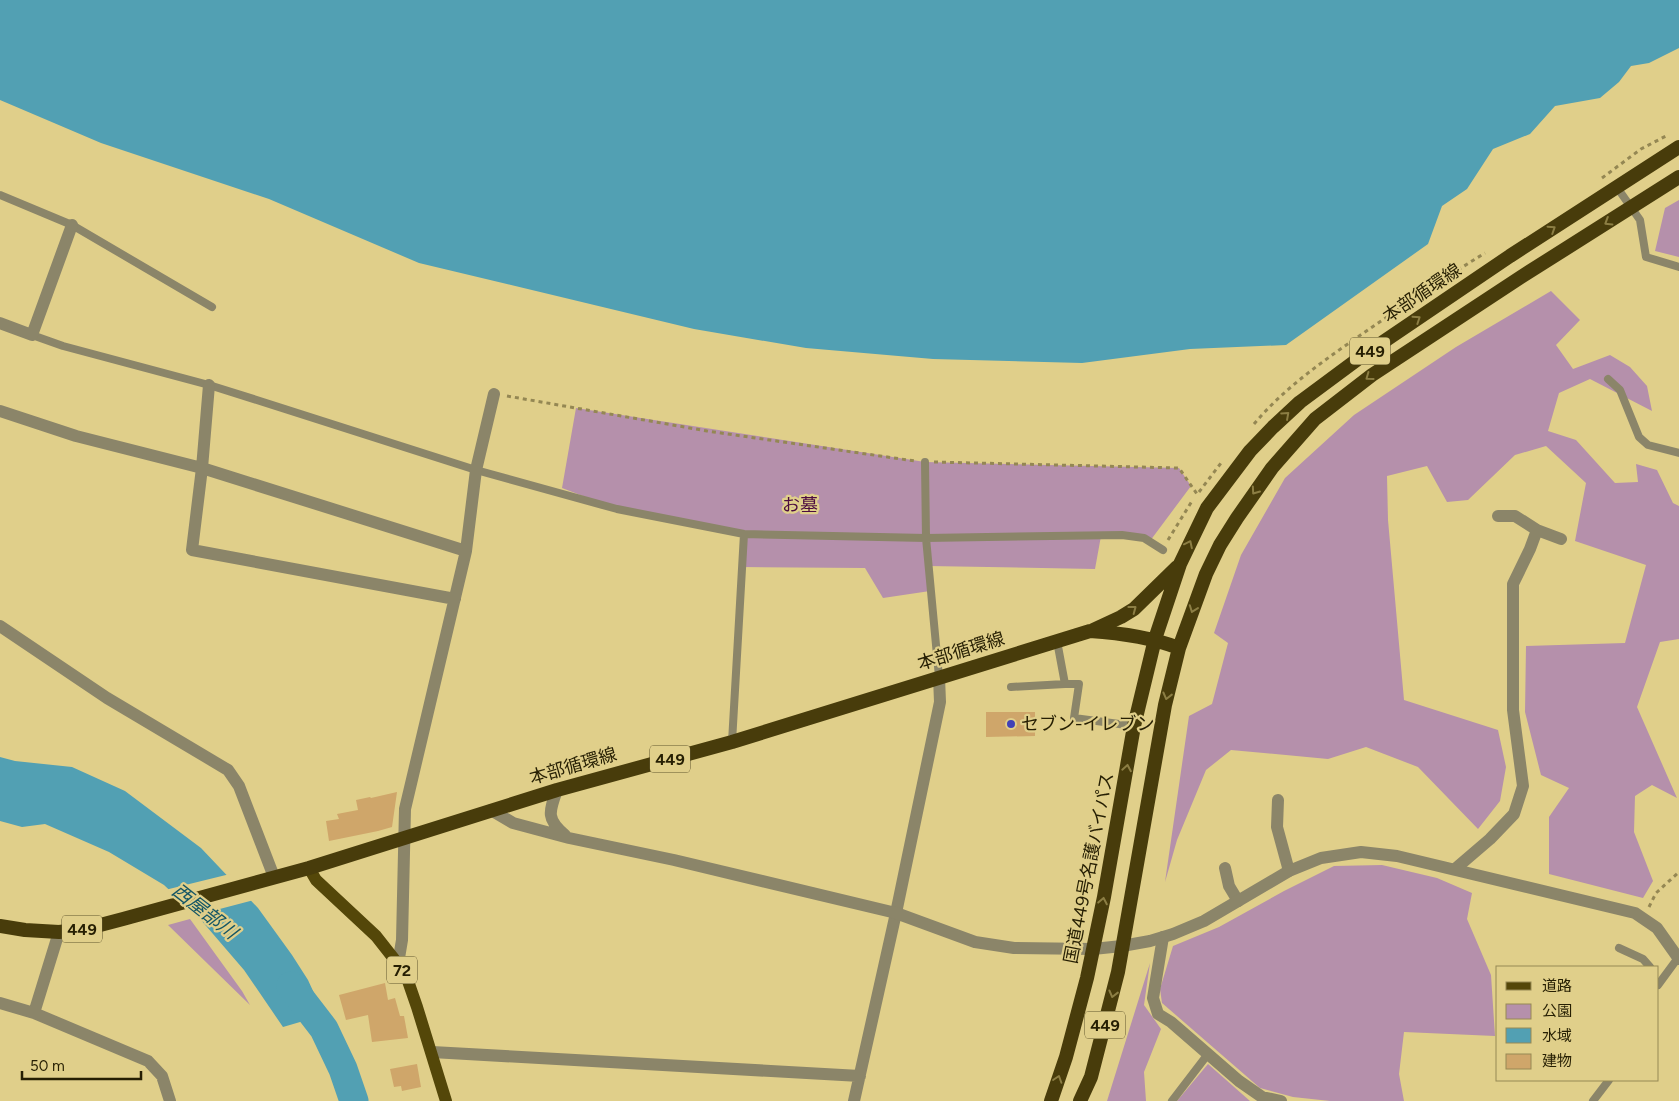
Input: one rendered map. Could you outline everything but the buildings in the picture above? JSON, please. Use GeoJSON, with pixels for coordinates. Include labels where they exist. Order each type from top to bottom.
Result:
{"type":"FeatureCollection","features":[{"type":"Feature","properties":{"kind":"highway","name":"本部循環線"},"geometry":{"type":"LineString","coordinates":[[1155,639],[1180,564],[1207,508],[1250,452],[1273,427],[1300,402],[1358,359],[1616,186],[1679,147]]}},
{"type":"Feature","properties":{"kind":"highway","name":"449"},"geometry":{"type":"LineString","coordinates":[[1080,1101],[1091,1077],[1118,972],[1165,705],[1179,648],[1206,574],[1220,545],[1272,468],[1315,419],[1372,375],[1521,277],[1679,177]]}},
{"type":"Feature","properties":{"kind":"highway"},"geometry":{"type":"LineString","coordinates":[[1090,631],[1134,609],[1180,564]]}},
{"type":"Feature","properties":{"kind":"highway","name":"本部循環線"},"geometry":{"type":"LineString","coordinates":[[0,926],[59,932],[85,929],[249,885],[557,790],[732,742],[1090,631],[1155,639],[1179,648]]}},
{"type":"Feature","properties":{"kind":"highway","name":"国道449号名護バイパス"},"geometry":{"type":"LineString","coordinates":[[1050,1101],[1066,1057],[1084,990],[1134,726],[1155,639]]}},
{"type":"Feature","properties":{"kind":"main road","name":"72"},"geometry":{"type":"LineString","coordinates":[[309,868],[316,880],[376,936],[398,964],[408,981],[446,1101]]}},
{"type":"Feature","properties":{"kind":"street"},"geometry":{"type":"LineString","coordinates":[[0,322],[32,335],[72,225]]}},
{"type":"Feature","properties":{"kind":"street"},"geometry":{"type":"LineString","coordinates":[[209,385],[202,468],[192,550],[455,599]]}},
{"type":"Feature","properties":{"kind":"street"},"geometry":{"type":"LineString","coordinates":[[398,964],[402,940],[405,809],[466,551],[476,470],[494,394]]}},
{"type":"Feature","properties":{"kind":"street"},"geometry":{"type":"LineString","coordinates":[[0,410],[76,436],[202,468],[466,551]]}},
{"type":"Feature","properties":{"kind":"street"},"geometry":{"type":"LineString","coordinates":[[1498,516],[1515,516],[1536,530],[1561,539]]}},
{"type":"Feature","properties":{"kind":"street"},"geometry":{"type":"LineString","coordinates":[[1455,869],[1490,839],[1514,814],[1523,786],[1513,710],[1513,584],[1530,549],[1536,530]]}},
{"type":"Feature","properties":{"kind":"street"},"geometry":{"type":"LineString","coordinates":[[0,626],[108,698],[228,770],[239,786],[274,877]]}},
{"type":"Feature","properties":{"kind":"street"},"geometry":{"type":"LineString","coordinates":[[854,1101],[940,702],[939,677]]}},
{"type":"Feature","properties":{"kind":"street"},"geometry":{"type":"LineString","coordinates":[[557,790],[550,809],[551,816],[554,826],[569,838]]}},
{"type":"Feature","properties":{"kind":"street"},"geometry":{"type":"LineString","coordinates":[[1278,800],[1277,828],[1289,871]]}},
{"type":"Feature","properties":{"kind":"street"},"geometry":{"type":"LineString","coordinates":[[491,810],[512,823],[569,838],[674,860],[896,913],[975,942],[1014,948],[1093,949],[1122,946],[1164,937],[1204,921],[1289,871],[1321,858],[1361,852],[1397,856],[1635,913],[1657,928],[1679,958]]}},
{"type":"Feature","properties":{"kind":"street"},"geometry":{"type":"LineString","coordinates":[[1225,868],[1230,886],[1238,901]]}},
{"type":"Feature","properties":{"kind":"street"},"geometry":{"type":"LineString","coordinates":[[34,1013],[59,932]]}},
{"type":"Feature","properties":{"kind":"street"},"geometry":{"type":"LineString","coordinates":[[1164,937],[1153,998],[1158,1014],[1171,1022],[1239,1081],[1262,1097],[1281,1101]]}},
{"type":"Feature","properties":{"kind":"street"},"geometry":{"type":"LineString","coordinates":[[0,1003],[34,1013],[148,1061],[162,1076],[170,1101]]}},
{"type":"Feature","properties":{"kind":"street"},"geometry":{"type":"LineString","coordinates":[[432,1052],[860,1076]]}},
{"type":"Feature","properties":{"kind":"lane"},"geometry":{"type":"LineString","coordinates":[[1616,186],[1640,220],[1646,258],[1679,267]]}},
{"type":"Feature","properties":{"kind":"lane"},"geometry":{"type":"LineString","coordinates":[[0,195],[72,225],[212,307]]}},
{"type":"Feature","properties":{"kind":"lane"},"geometry":{"type":"LineString","coordinates":[[32,335],[63,346],[209,385],[476,470],[617,509],[744,534],[926,538],[1122,536],[1144,538],[1163,550]]}},
{"type":"Feature","properties":{"kind":"lane"},"geometry":{"type":"LineString","coordinates":[[1608,379],[1620,390],[1639,438],[1648,445],[1679,453]]}},
{"type":"Feature","properties":{"kind":"lane"},"geometry":{"type":"LineString","coordinates":[[925,462],[926,538],[939,677]]}},
{"type":"Feature","properties":{"kind":"lane"},"geometry":{"type":"LineString","coordinates":[[732,742],[744,534]]}},
{"type":"Feature","properties":{"kind":"lane"},"geometry":{"type":"LineString","coordinates":[[1057,641],[1065,684]]}},
{"type":"Feature","properties":{"kind":"lane"},"geometry":{"type":"LineString","coordinates":[[1011,687],[1079,684],[1074,718],[1134,726]]}},
{"type":"Feature","properties":{"kind":"lane"},"geometry":{"type":"LineString","coordinates":[[1619,948],[1643,959],[1649,966]]}},
{"type":"Feature","properties":{"kind":"lane"},"geometry":{"type":"LineString","coordinates":[[1659,981],[1679,958]]}},
{"type":"Feature","properties":{"kind":"lane"},"geometry":{"type":"LineString","coordinates":[[1172,1101],[1208,1054]]}},
{"type":"Feature","properties":{"kind":"lane"},"geometry":{"type":"LineString","coordinates":[[1593,1101],[1607,1081]]}},
{"type":"Feature","properties":{"kind":"path"},"geometry":{"type":"LineString","coordinates":[[494,394],[708,431],[925,462],[1179,468],[1197,494]]}},
{"type":"Feature","properties":{"kind":"path"},"geometry":{"type":"LineString","coordinates":[[1643,919],[1656,892],[1679,872]]}},
{"type":"Feature","properties":{"kind":"green space"},"geometry":{"type":"Polygon","coordinates":[[[1679,200],[1679,257],[1655,251],[1665,208],[1679,200]]]}},
{"type":"Feature","properties":{"kind":"green space"},"geometry":{"type":"Polygon","coordinates":[[[1551,291],[1580,320],[1556,345],[1573,369],[1610,355],[1630,367],[1647,386],[1652,411],[1590,379],[1559,393],[1548,431],[1576,440],[1615,483],[1638,482],[1636,464],[1657,470],[1673,503],[1679,506],[1679,639],[1660,642],[1637,707],[1677,798],[1652,785],[1635,796],[1634,832],[1653,881],[1643,898],[1549,874],[1549,817],[1569,788],[1541,775],[1525,712],[1526,646],[1625,643],[1646,565],[1575,541],[1586,483],[1546,446],[1515,455],[1468,500],[1447,502],[1427,466],[1387,476],[1388,520],[1404,700],[1498,730],[1506,767],[1500,801],[1478,829],[1418,767],[1366,747],[1328,759],[1231,750],[1206,770],[1177,840],[1165,882],[1189,716],[1212,704],[1228,643],[1214,633],[1241,555],[1285,478],[1354,415],[1456,347],[1551,291]]]}},
{"type":"Feature","properties":{"kind":"green space","name":"お墓"},"geometry":{"type":"Polygon","coordinates":[[[576,408],[925,462],[1179,468],[1191,486],[1150,541],[1101,536],[1095,569],[928,566],[930,591],[883,598],[865,568],[742,567],[744,534],[617,509],[562,488],[576,408]]]}},
{"type":"Feature","properties":{"kind":"green space"},"geometry":{"type":"Polygon","coordinates":[[[1382,865],[1437,878],[1472,893],[1467,919],[1491,975],[1495,1036],[1404,1032],[1399,1074],[1404,1101],[1330,1101],[1293,1097],[1260,1088],[1162,1003],[1160,989],[1173,946],[1219,927],[1334,866],[1382,865]]]}},
{"type":"Feature","properties":{"kind":"green space"},"geometry":{"type":"Polygon","coordinates":[[[190,919],[242,991],[250,1005],[168,925],[190,919]]]}},
{"type":"Feature","properties":{"kind":"green space"},"geometry":{"type":"Polygon","coordinates":[[[1150,963],[1144,1005],[1161,1029],[1144,1072],[1146,1101],[1107,1101],[1150,963]]]}},
{"type":"Feature","properties":{"kind":"green space"},"geometry":{"type":"Polygon","coordinates":[[[1208,1064],[1250,1101],[1177,1101],[1208,1064]]]}},
{"type":"Feature","properties":{"kind":"water"},"geometry":{"type":"Polygon","coordinates":[[[0,0],[1679,0],[1679,48],[1649,63],[1631,66],[1619,82],[1600,98],[1555,106],[1530,134],[1493,149],[1467,189],[1442,206],[1428,244],[1286,345],[1190,349],[1082,363],[933,359],[806,348],[694,329],[419,263],[269,199],[101,143],[0,100],[0,0]]]}},
{"type":"Feature","properties":{"kind":"water"},"geometry":{"type":"Polygon","coordinates":[[[0,757],[15,761],[72,767],[125,791],[201,848],[258,908],[308,980],[324,1015],[283,1027],[244,970],[201,920],[164,885],[109,852],[45,824],[22,827],[0,821],[0,757]]]}},
{"type":"Feature","properties":{"kind":"pier"},"geometry":{"type":"Polygon","coordinates":[[[230,874],[254,900],[193,916],[165,890],[230,874]]]}},
{"type":"Feature","properties":{"kind":"waterway","name":"西屋部川"},"geometry":{"type":"LineString","coordinates":[[291,986],[324,1029],[343,1069],[354,1101]]}},
{"type":"Feature","properties":{"kind":"place","name":"セブン-イレブン"},"geometry":{"type":"Point","coordinates":[1011,724]}}]}
